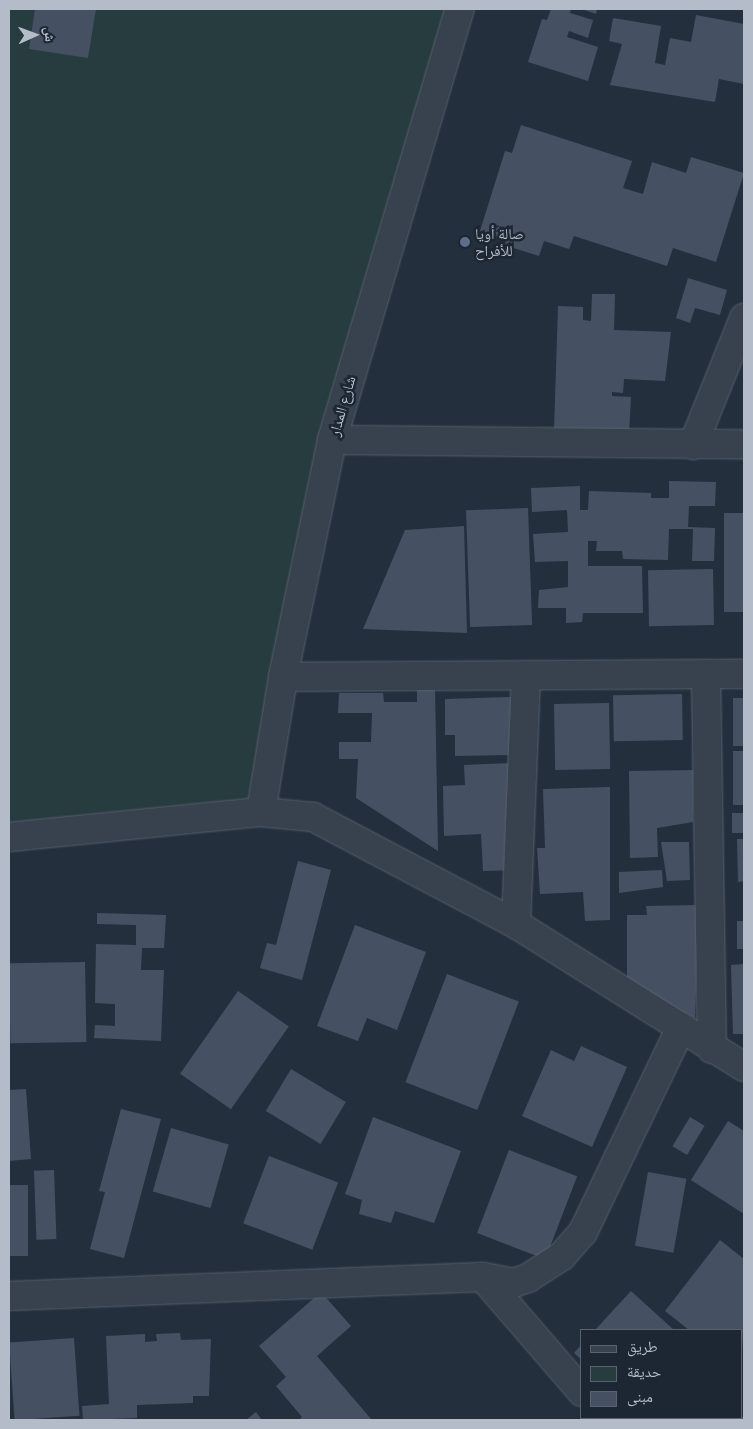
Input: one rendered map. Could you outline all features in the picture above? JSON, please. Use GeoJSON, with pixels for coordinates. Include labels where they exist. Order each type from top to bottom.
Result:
{"type":"FeatureCollection","features":[{"type":"Feature","properties":{"kind":"street","name":"شارع المدار"},"geometry":{"type":"LineString","coordinates":[[261,812],[283,677],[332,440],[460,9]]}},
{"type":"Feature","properties":{"kind":"street"},"geometry":{"type":"LineString","coordinates":[[693,445],[744,318]]}},
{"type":"Feature","properties":{"kind":"street"},"geometry":{"type":"LineString","coordinates":[[332,440],[744,444]]}},
{"type":"Feature","properties":{"kind":"street"},"geometry":{"type":"LineString","coordinates":[[706,674],[712,1049]]}},
{"type":"Feature","properties":{"kind":"street"},"geometry":{"type":"LineString","coordinates":[[283,677],[744,674]]}},
{"type":"Feature","properties":{"kind":"street"},"geometry":{"type":"LineString","coordinates":[[516,924],[526,675]]}},
{"type":"Feature","properties":{"kind":"street"},"geometry":{"type":"LineString","coordinates":[[9,837],[261,812],[312,817],[338,826],[516,924],[681,1027],[712,1049],[744,1067]]}},
{"type":"Feature","properties":{"kind":"street"},"geometry":{"type":"LineString","coordinates":[[9,1296],[483,1277],[513,1283],[528,1278],[562,1256],[584,1232],[681,1027]]}},
{"type":"Feature","properties":{"kind":"street"},"geometry":{"type":"LineString","coordinates":[[483,1277],[580,1390]]}},
{"type":"Feature","properties":{"kind":"green space"},"geometry":{"type":"Polygon","coordinates":[[[9,9],[460,9],[332,440],[261,812],[9,837],[9,9]]]}},
{"type":"Feature","properties":{"kind":"building"},"geometry":{"type":"Polygon","coordinates":[[[35,9],[96,9],[88,58],[29,49],[35,9]]]}},
{"type":"Feature","properties":{"kind":"building"},"geometry":{"type":"Polygon","coordinates":[[[551,9],[571,9],[570,13],[593,20],[588,38],[569,31],[567,37],[598,47],[588,81],[528,62],[542,19],[547,20],[551,9]]]}},
{"type":"Feature","properties":{"kind":"building"},"geometry":{"type":"Polygon","coordinates":[[[582,9],[597,9],[596,14],[582,9]]]}},
{"type":"Feature","properties":{"kind":"building"},"geometry":{"type":"Polygon","coordinates":[[[696,15],[744,24],[744,84],[719,79],[715,102],[610,85],[622,44],[609,41],[613,18],[661,26],[655,63],[665,65],[670,38],[691,42],[696,15]]]}},
{"type":"Feature","properties":{"kind":"building"},"geometry":{"type":"Polygon","coordinates":[[[521,125],[632,161],[623,188],[643,194],[652,162],[686,173],[691,157],[744,173],[716,262],[673,248],[667,266],[574,236],[569,249],[544,241],[539,256],[504,245],[506,239],[480,231],[505,151],[512,153],[521,125]]]}},
{"type":"Feature","properties":{"kind":"building"},"geometry":{"type":"Polygon","coordinates":[[[688,278],[727,290],[720,315],[695,308],[690,323],[676,318],[688,278]]]}},
{"type":"Feature","properties":{"kind":"building"},"geometry":{"type":"Polygon","coordinates":[[[592,294],[615,294],[614,330],[671,332],[665,381],[624,379],[623,393],[612,392],[612,396],[631,397],[629,434],[554,430],[558,306],[583,307],[583,320],[591,321],[592,294]]]}},
{"type":"Feature","properties":{"kind":"building"},"geometry":{"type":"Polygon","coordinates":[[[669,481],[716,482],[715,506],[689,506],[688,527],[715,528],[714,561],[692,561],[693,529],[669,529],[668,560],[623,559],[622,551],[596,551],[597,541],[588,541],[588,566],[642,566],[643,613],[583,613],[582,622],[566,623],[566,608],[538,608],[539,590],[568,587],[568,561],[535,562],[533,534],[568,532],[567,510],[532,512],[531,488],[580,486],[580,510],[588,510],[589,491],[651,493],[651,498],[669,498],[669,481]]]}},
{"type":"Feature","properties":{"kind":"building"},"geometry":{"type":"Polygon","coordinates":[[[528,508],[532,625],[470,627],[466,510],[528,508]]]}},
{"type":"Feature","properties":{"kind":"building"},"geometry":{"type":"Polygon","coordinates":[[[724,513],[744,513],[744,612],[724,612],[724,513]]]}},
{"type":"Feature","properties":{"kind":"building"},"geometry":{"type":"Polygon","coordinates":[[[464,526],[467,633],[363,629],[405,530],[464,526]]]}},
{"type":"Feature","properties":{"kind":"building"},"geometry":{"type":"Polygon","coordinates":[[[713,569],[714,625],[649,626],[648,570],[713,569]]]}},
{"type":"Feature","properties":{"kind":"building"},"geometry":{"type":"Polygon","coordinates":[[[435,688],[438,851],[356,798],[358,759],[339,759],[339,742],[371,742],[372,713],[338,713],[339,693],[383,693],[384,702],[417,702],[417,689],[435,688]]]}},
{"type":"Feature","properties":{"kind":"building"},"geometry":{"type":"Polygon","coordinates":[[[682,694],[683,740],[614,741],[613,695],[682,694]]]}},
{"type":"Feature","properties":{"kind":"building"},"geometry":{"type":"Polygon","coordinates":[[[513,697],[513,755],[455,756],[455,735],[445,735],[445,699],[513,697]]]}},
{"type":"Feature","properties":{"kind":"building"},"geometry":{"type":"Polygon","coordinates":[[[733,698],[744,698],[744,746],[733,746],[733,698]]]}},
{"type":"Feature","properties":{"kind":"building"},"geometry":{"type":"Polygon","coordinates":[[[609,703],[610,769],[555,770],[554,704],[609,703]]]}},
{"type":"Feature","properties":{"kind":"building"},"geometry":{"type":"Polygon","coordinates":[[[733,751],[744,751],[744,805],[733,805],[733,751]]]}},
{"type":"Feature","properties":{"kind":"building"},"geometry":{"type":"Polygon","coordinates":[[[510,763],[514,870],[483,871],[481,834],[444,836],[443,786],[465,785],[464,765],[510,763]]]}},
{"type":"Feature","properties":{"kind":"building"},"geometry":{"type":"Polygon","coordinates":[[[693,770],[693,822],[657,828],[658,857],[630,858],[629,771],[693,770]]]}},
{"type":"Feature","properties":{"kind":"building"},"geometry":{"type":"Polygon","coordinates":[[[610,787],[610,920],[585,921],[583,892],[540,894],[537,848],[545,848],[543,789],[610,787]]]}},
{"type":"Feature","properties":{"kind":"building"},"geometry":{"type":"Polygon","coordinates":[[[732,813],[744,813],[744,833],[732,833],[732,813]]]}},
{"type":"Feature","properties":{"kind":"building"},"geometry":{"type":"Polygon","coordinates":[[[737,839],[744,839],[744,881],[738,882],[737,839]]]}},
{"type":"Feature","properties":{"kind":"building"},"geometry":{"type":"Polygon","coordinates":[[[661,842],[689,842],[690,880],[667,881],[661,842]]]}},
{"type":"Feature","properties":{"kind":"building"},"geometry":{"type":"Polygon","coordinates":[[[298,861],[331,870],[302,980],[260,968],[267,943],[276,945],[298,861]]]}},
{"type":"Feature","properties":{"kind":"building"},"geometry":{"type":"Polygon","coordinates":[[[662,870],[663,887],[619,893],[619,872],[662,870]]]}},
{"type":"Feature","properties":{"kind":"building"},"geometry":{"type":"Polygon","coordinates":[[[699,905],[695,1018],[627,982],[627,915],[647,915],[646,906],[699,905]]]}},
{"type":"Feature","properties":{"kind":"building"},"geometry":{"type":"Polygon","coordinates":[[[97,913],[166,915],[164,948],[142,948],[141,970],[164,970],[161,1041],[94,1038],[95,1025],[115,1026],[115,1004],[95,1003],[96,944],[136,945],[136,925],[97,924],[97,913]]]}},
{"type":"Feature","properties":{"kind":"building"},"geometry":{"type":"Polygon","coordinates":[[[737,921],[744,921],[744,949],[737,949],[737,921]]]}},
{"type":"Feature","properties":{"kind":"building"},"geometry":{"type":"Polygon","coordinates":[[[355,925],[426,952],[397,1030],[367,1018],[358,1041],[317,1026],[355,925]]]}},
{"type":"Feature","properties":{"kind":"building"},"geometry":{"type":"Polygon","coordinates":[[[85,962],[86,1042],[10,1043],[9,963],[85,962]]]}},
{"type":"Feature","properties":{"kind":"building"},"geometry":{"type":"Polygon","coordinates":[[[744,964],[744,1034],[733,1034],[731,965],[744,964]]]}},
{"type":"Feature","properties":{"kind":"building"},"geometry":{"type":"Polygon","coordinates":[[[447,974],[519,1002],[477,1110],[405,1082],[447,974]]]}},
{"type":"Feature","properties":{"kind":"building"},"geometry":{"type":"Polygon","coordinates":[[[238,991],[289,1027],[231,1109],[180,1074],[238,991]]]}},
{"type":"Feature","properties":{"kind":"building"},"geometry":{"type":"Polygon","coordinates":[[[581,1046],[627,1067],[592,1147],[522,1116],[551,1050],[574,1061],[581,1046]]]}},
{"type":"Feature","properties":{"kind":"building"},"geometry":{"type":"Polygon","coordinates":[[[291,1069],[346,1102],[321,1144],[266,1111],[291,1069]]]}},
{"type":"Feature","properties":{"kind":"building"},"geometry":{"type":"Polygon","coordinates":[[[26,1089],[31,1159],[9,1161],[9,1090],[26,1089]]]}},
{"type":"Feature","properties":{"kind":"building"},"geometry":{"type":"Polygon","coordinates":[[[121,1109],[161,1119],[124,1258],[90,1249],[105,1192],[99,1191],[121,1109]]]}},
{"type":"Feature","properties":{"kind":"building"},"geometry":{"type":"Polygon","coordinates":[[[373,1117],[461,1151],[434,1223],[395,1211],[391,1223],[359,1214],[362,1200],[345,1194],[373,1117]]]}},
{"type":"Feature","properties":{"kind":"building"},"geometry":{"type":"Polygon","coordinates":[[[690,1117],[705,1126],[687,1155],[672,1146],[690,1117]]]}},
{"type":"Feature","properties":{"kind":"building"},"geometry":{"type":"Polygon","coordinates":[[[728,1121],[744,1131],[744,1214],[691,1180],[728,1121]]]}},
{"type":"Feature","properties":{"kind":"building"},"geometry":{"type":"Polygon","coordinates":[[[171,1128],[229,1145],[210,1208],[153,1191],[171,1128]]]}},
{"type":"Feature","properties":{"kind":"building"},"geometry":{"type":"Polygon","coordinates":[[[509,1150],[577,1176],[545,1259],[477,1233],[509,1150]]]}},
{"type":"Feature","properties":{"kind":"building"},"geometry":{"type":"Polygon","coordinates":[[[269,1156],[338,1183],[312,1250],[243,1223],[269,1156]]]}},
{"type":"Feature","properties":{"kind":"building"},"geometry":{"type":"Polygon","coordinates":[[[54,1170],[56,1239],[36,1240],[34,1171],[54,1170]]]}},
{"type":"Feature","properties":{"kind":"building"},"geometry":{"type":"Polygon","coordinates":[[[648,1172],[686,1179],[673,1253],[635,1246],[648,1172]]]}},
{"type":"Feature","properties":{"kind":"building"},"geometry":{"type":"Polygon","coordinates":[[[9,1185],[28,1185],[28,1256],[9,1256],[9,1185]]]}},
{"type":"Feature","properties":{"kind":"building"},"geometry":{"type":"Polygon","coordinates":[[[720,1240],[744,1259],[744,1374],[743,1329],[688,1329],[665,1311],[720,1240]]]}},
{"type":"Feature","properties":{"kind":"building"},"geometry":{"type":"Polygon","coordinates":[[[631,1291],[673,1329],[596,1329],[631,1291]]]}},
{"type":"Feature","properties":{"kind":"building"},"geometry":{"type":"Polygon","coordinates":[[[321,1292],[351,1326],[317,1356],[372,1420],[299,1420],[302,1417],[276,1386],[286,1377],[259,1346],[321,1292]]]}},
{"type":"Feature","properties":{"kind":"building"},"geometry":{"type":"Polygon","coordinates":[[[180,1333],[181,1340],[211,1339],[209,1396],[193,1396],[193,1403],[137,1405],[137,1418],[83,1420],[82,1406],[109,1404],[106,1336],[145,1334],[145,1342],[157,1341],[156,1334],[180,1333]]]}},
{"type":"Feature","properties":{"kind":"building"},"geometry":{"type":"Polygon","coordinates":[[[74,1338],[79,1416],[15,1420],[9,1343],[74,1338]]]}},
{"type":"Feature","properties":{"kind":"building"},"geometry":{"type":"Polygon","coordinates":[[[580,1346],[580,1358],[574,1353],[580,1346]]]}},
{"type":"Feature","properties":{"kind":"building"},"geometry":{"type":"Polygon","coordinates":[[[256,1412],[262,1420],[246,1420],[256,1412]]]}},
{"type":"Feature","properties":{"kind":"building"},"geometry":{"type":"Polygon","coordinates":[[[743,1418],[744,1420],[706,1419],[743,1418]]]}},
{"type":"Feature","properties":{"kind":"place","name":"صالة أويا للأفراح"},"geometry":{"type":"Point","coordinates":[465,242]}}]}
